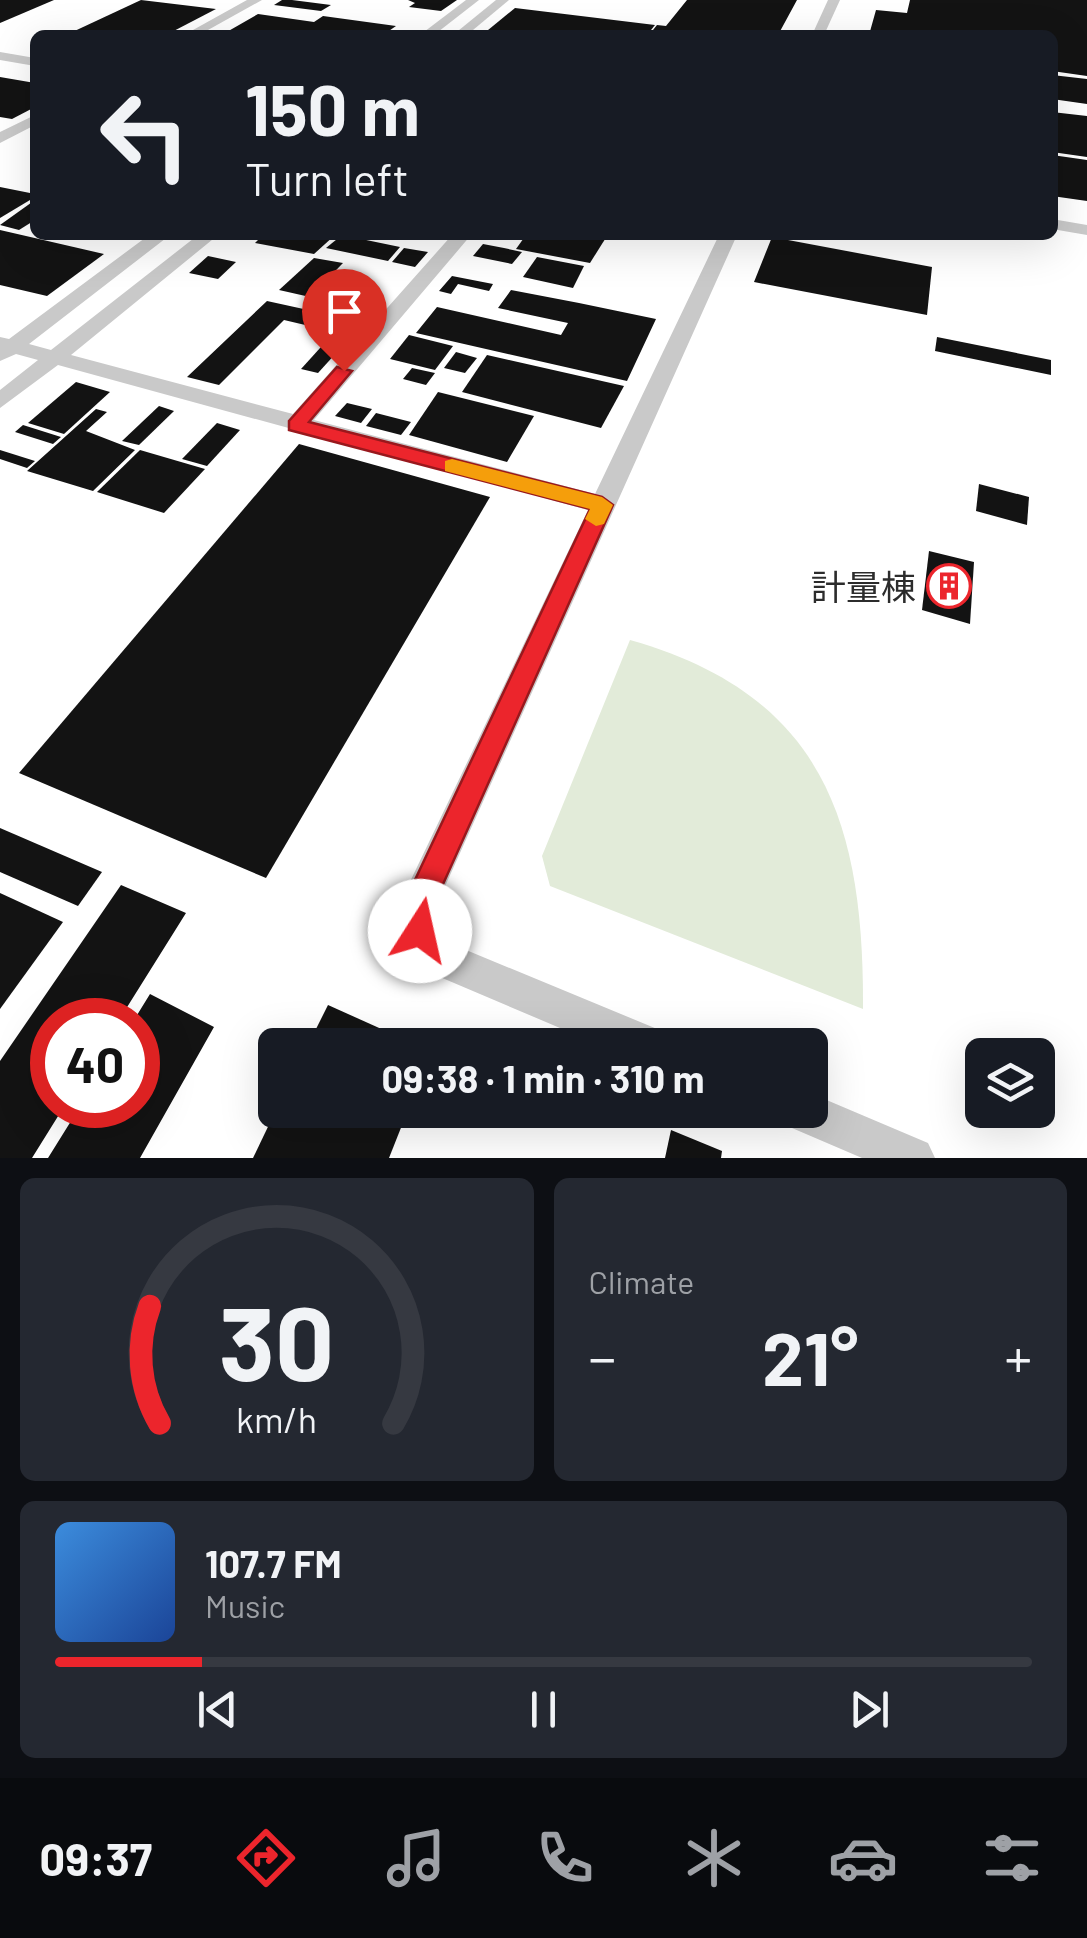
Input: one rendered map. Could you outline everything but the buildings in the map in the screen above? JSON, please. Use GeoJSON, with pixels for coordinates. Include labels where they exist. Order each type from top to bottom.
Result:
{"type":"FeatureCollection","features":[{"type":"Feature","properties":{"kind":"street"},"geometry":{"type":"LineString","coordinates":[[199,30],[256,0]]}},
{"type":"Feature","properties":{"kind":"street"},"geometry":{"type":"LineString","coordinates":[[433,30],[474,0]]}},
{"type":"Feature","properties":{"kind":"street"},"geometry":{"type":"LineString","coordinates":[[465,30],[503,0]]}},
{"type":"Feature","properties":{"kind":"street"},"geometry":{"type":"LineString","coordinates":[[820,30],[834,0]]}},
{"type":"Feature","properties":{"kind":"street"},"geometry":{"type":"LineString","coordinates":[[0,48],[30,53]]}},
{"type":"Feature","properties":{"kind":"street"},"geometry":{"type":"LineString","coordinates":[[0,56],[30,61]]}},
{"type":"Feature","properties":{"kind":"street"},"geometry":{"type":"LineString","coordinates":[[0,138],[30,122]]}},
{"type":"Feature","properties":{"kind":"street"},"geometry":{"type":"LineString","coordinates":[[1058,225],[1087,230]]}},
{"type":"Feature","properties":{"kind":"street"},"geometry":{"type":"LineString","coordinates":[[4,349],[154,240]]}},
{"type":"Feature","properties":{"kind":"street"},"geometry":{"type":"LineString","coordinates":[[0,401],[203,240]]}},
{"type":"Feature","properties":{"kind":"street"},"geometry":{"type":"LineString","coordinates":[[296,425],[458,240]]}},
{"type":"Feature","properties":{"kind":"street"},"geometry":{"type":"LineString","coordinates":[[607,1028],[427,953],[420,931],[420,901],[726,240]]}},
{"type":"Feature","properties":{"kind":"street"},"geometry":{"type":"LineString","coordinates":[[4,349],[602,505]]}},
{"type":"Feature","properties":{"kind":"street"},"geometry":{"type":"LineString","coordinates":[[828,1122],[913,1158]]}},
{"type":"Feature","properties":{"kind":"green space"},"geometry":{"type":"Polygon","coordinates":[[[630,640],[696,664],[748,695],[789,732],[820,775],[841,825],[854,881],[863,1009],[550,886],[542,856],[630,640]]]}},
{"type":"Feature","properties":{"kind":"slow traffic"},"geometry":{"type":"LineString","coordinates":[[452,466],[602,505],[596,519]]}},
{"type":"Feature","properties":{"kind":"place","name":"計量棟"},"geometry":{"type":"Point","coordinates":[949,586]}},
{"type":"Feature","properties":{"kind":"route"},"geometry":{"type":"LineString","coordinates":[[344,371],[296,425],[602,505],[420,901],[420,931]]}}]}
